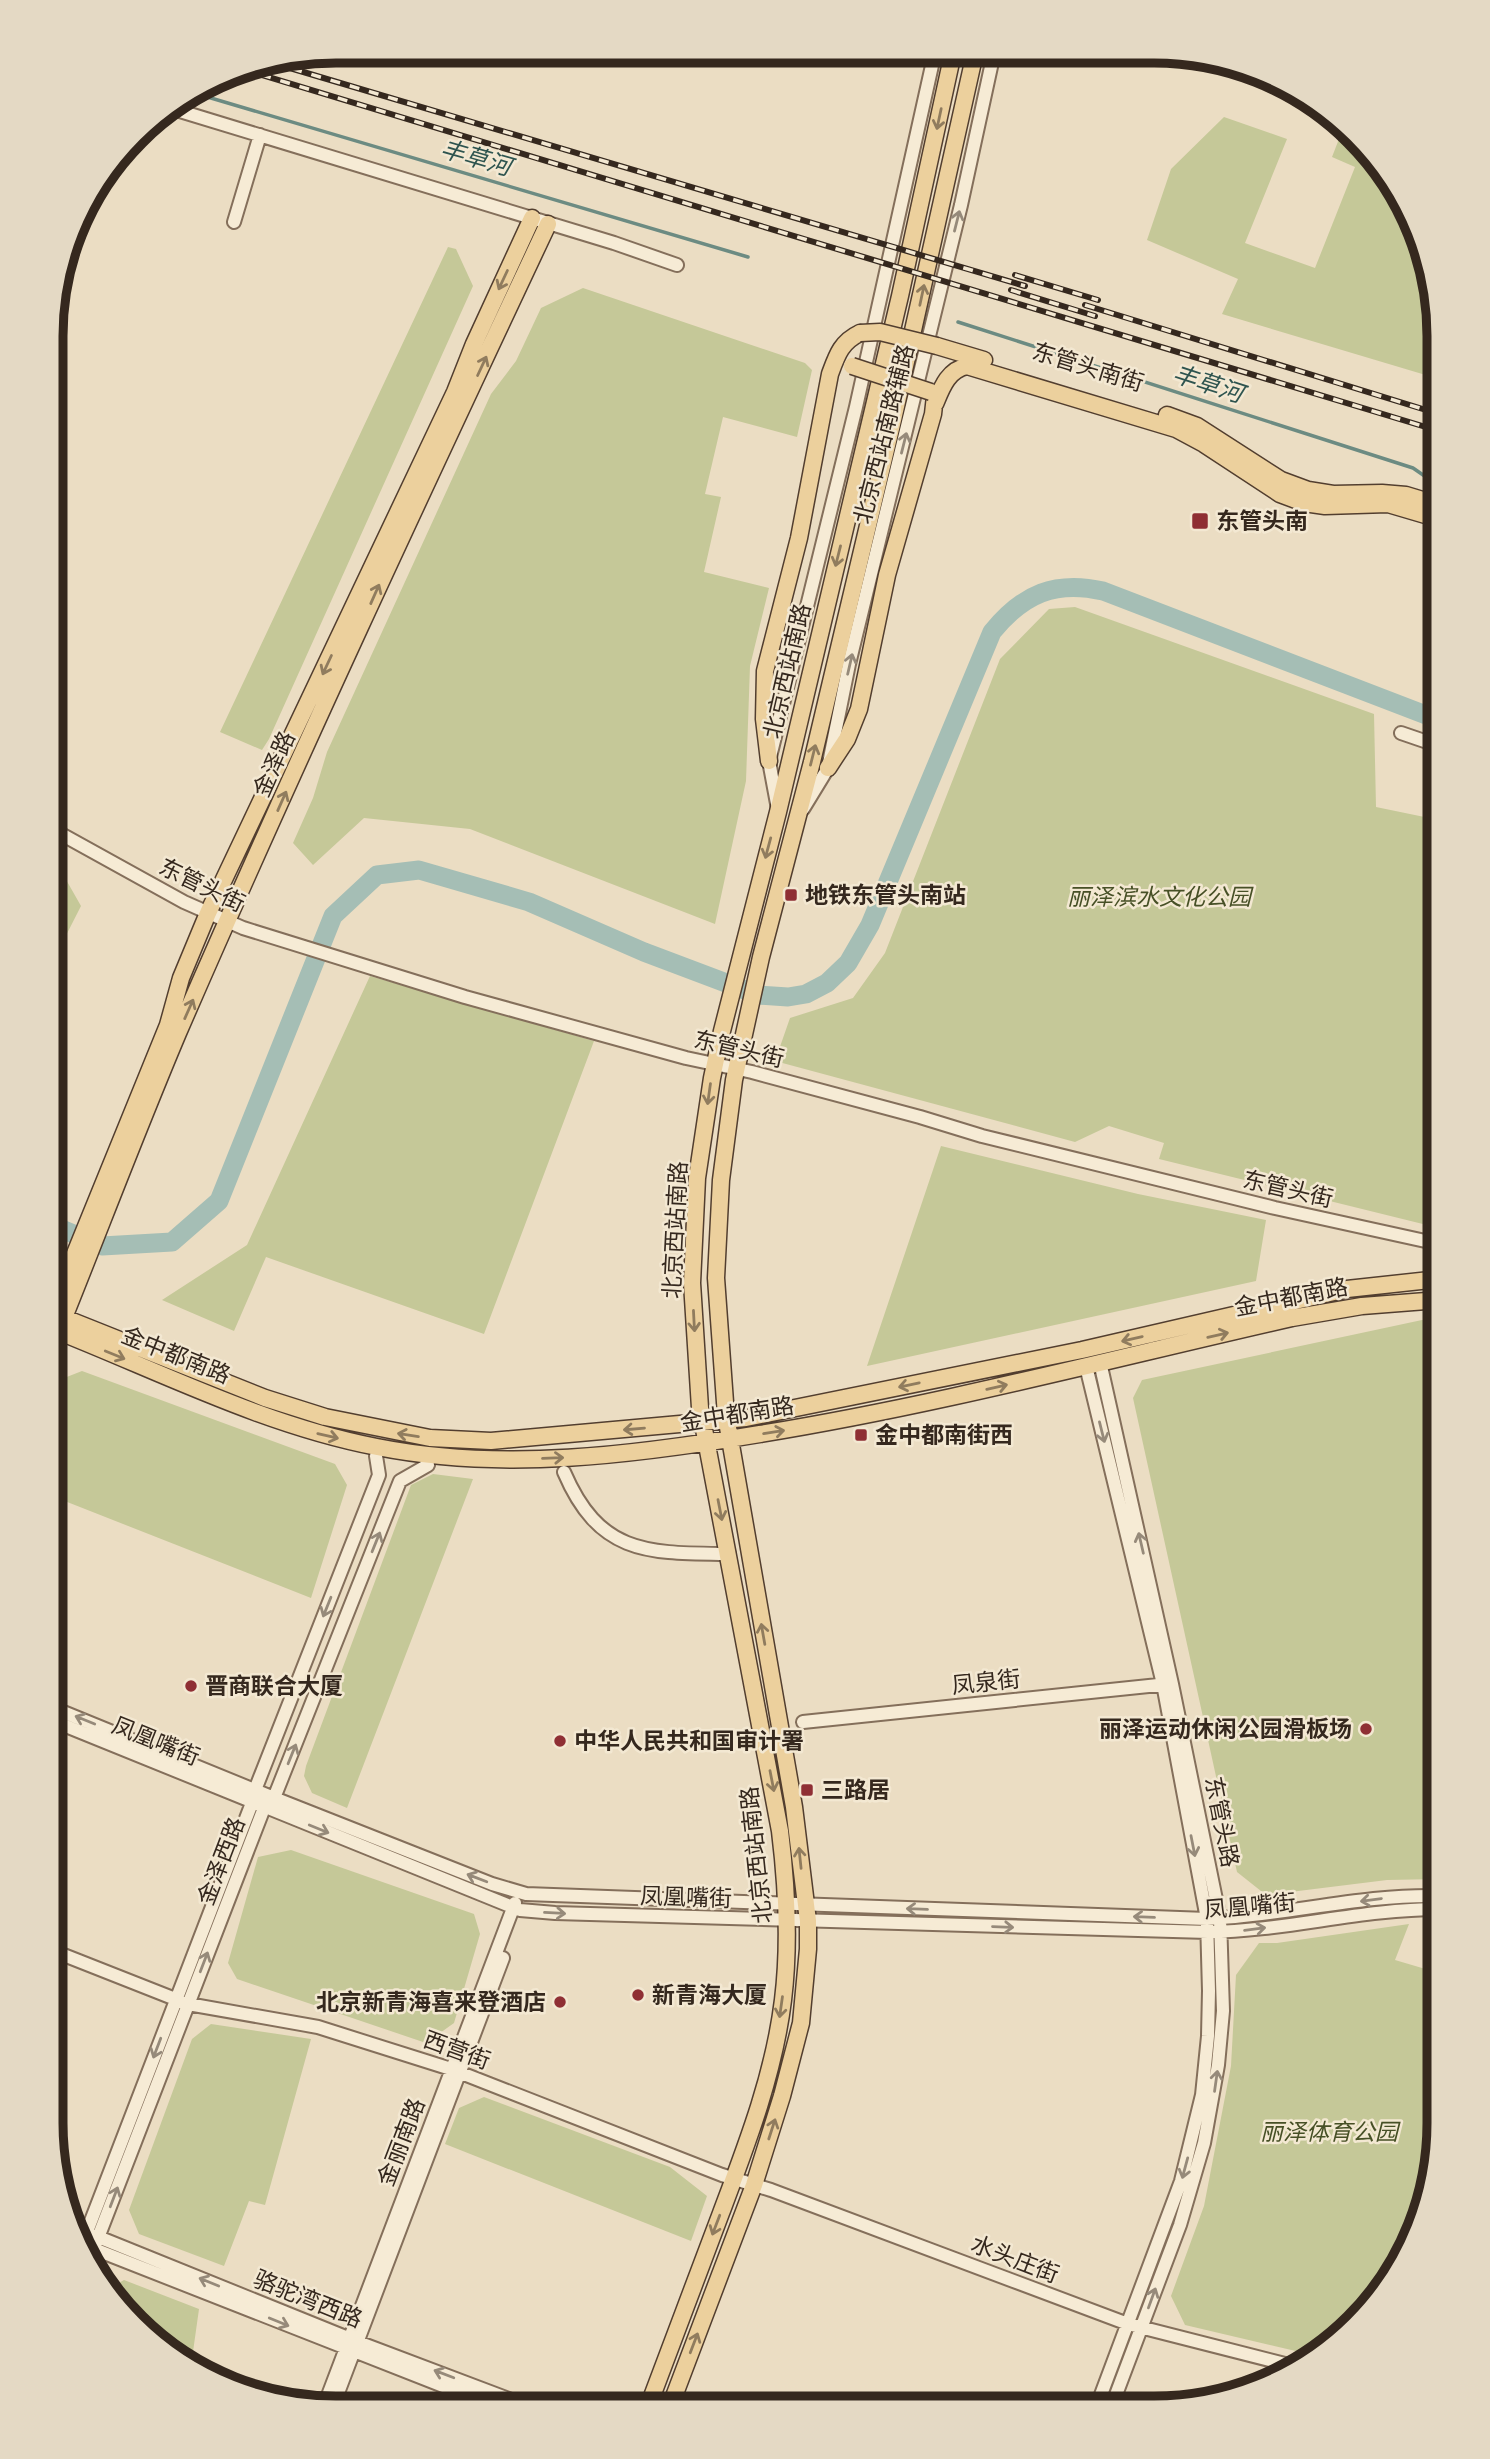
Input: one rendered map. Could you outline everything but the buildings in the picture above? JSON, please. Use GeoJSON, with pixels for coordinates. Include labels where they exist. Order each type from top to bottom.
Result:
{"type":"FeatureCollection","features":[{"type":"Feature","properties":{"kind":"main road","name":"北京西站南路"},"geometry":{"type":"LineString","coordinates":[[674,2396],[754,2185],[797,2046],[807,1977],[808,1922],[793,1910],[773,1789],[702,1423],[692,1283],[697,1178],[722,1028],[778,812],[900,296],[951,63]]}},
{"type":"Feature","properties":{"kind":"main road","name":"北京西站南路"},"geometry":{"type":"LineString","coordinates":[[652,2396],[728,2176],[756,2117],[776,2040],[793,1910],[794,1807],[726,1420],[716,1278],[722,1180],[735,1069],[902,381],[973,63]]}},
{"type":"Feature","properties":{"kind":"main road","name":"金泽路"},"geometry":{"type":"LineString","coordinates":[[63,1301],[168,1025],[181,978],[208,913],[450,405],[474,344],[532,218]]}},
{"type":"Feature","properties":{"kind":"main road","name":"金泽路"},"geometry":{"type":"LineString","coordinates":[[100,1205],[395,551],[548,224]]}},
{"type":"Feature","properties":{"kind":"main road","name":"东管头南街"},"geometry":{"type":"LineString","coordinates":[[769,761],[764,719],[765,671],[799,538],[819,423],[832,369],[839,348],[850,337],[859,333],[880,332],[936,346],[1197,426],[1281,480],[1308,490],[1333,494],[1406,495],[1427,506]]}},
{"type":"Feature","properties":{"kind":"main road"},"geometry":{"type":"LineString","coordinates":[[832,369],[841,365],[852,366],[933,398]]}},
{"type":"Feature","properties":{"kind":"main road","name":"东管头南街"},"geometry":{"type":"LineString","coordinates":[[828,768],[847,739],[859,709],[887,575],[933,398],[956,368],[967,366],[1176,429],[1204,444],[1280,494],[1304,503],[1325,506],[1388,504],[1427,510]]}},
{"type":"Feature","properties":{"kind":"main road","name":"金中都南路"},"geometry":{"type":"LineString","coordinates":[[63,1323],[276,1402],[325,1417],[391,1432],[441,1439],[491,1441],[702,1423],[775,1413],[1082,1350],[1347,1289],[1427,1280]]}},
{"type":"Feature","properties":{"kind":"main road","name":"金中都南路"},"geometry":{"type":"LineString","coordinates":[[63,1323],[261,1415],[316,1433],[378,1448],[460,1458],[509,1460],[601,1456],[706,1443],[857,1419],[1292,1318],[1362,1306],[1427,1301]]}},
{"type":"Feature","properties":{"kind":"street","name":"北京西站南路辅路"},"geometry":{"type":"LineString","coordinates":[[778,812],[769,761],[856,407],[933,63]]}},
{"type":"Feature","properties":{"kind":"street","name":"北京西站南路辅路"},"geometry":{"type":"LineString","coordinates":[[797,819],[828,768],[852,651],[961,205],[992,63]]}},
{"type":"Feature","properties":{"kind":"street"},"geometry":{"type":"LineString","coordinates":[[182,111],[677,265]]}},
{"type":"Feature","properties":{"kind":"street"},"geometry":{"type":"LineString","coordinates":[[234,222],[260,135]]}},
{"type":"Feature","properties":{"kind":"street"},"geometry":{"type":"LineString","coordinates":[[1401,733],[1427,742]]}},
{"type":"Feature","properties":{"kind":"street","name":"东管头街"},"geometry":{"type":"LineString","coordinates":[[63,835],[228,922],[302,948],[465,997],[1009,1142],[1275,1208],[1427,1241]]}},
{"type":"Feature","properties":{"kind":"street","name":"东管头路"},"geometry":{"type":"LineString","coordinates":[[1093,1364],[1168,1684],[1214,1925],[1222,2036],[1209,2120],[1180,2225],[1116,2396]]}},
{"type":"Feature","properties":{"kind":"street","name":"金泽西路"},"geometry":{"type":"LineString","coordinates":[[89,2240],[261,1800],[379,1475],[376,1456]]}},
{"type":"Feature","properties":{"kind":"street","name":"金泽西路"},"geometry":{"type":"LineString","coordinates":[[261,1800],[400,1481],[428,1465]]}},
{"type":"Feature","properties":{"kind":"street"},"geometry":{"type":"LineString","coordinates":[[564,1472],[576,1500],[592,1520],[617,1538],[639,1549],[676,1554],[729,1554]]}},
{"type":"Feature","properties":{"kind":"street","name":"凤泉街"},"geometry":{"type":"LineString","coordinates":[[803,1722],[1168,1684]]}},
{"type":"Feature","properties":{"kind":"street","name":"凤凰嘴街"},"geometry":{"type":"LineString","coordinates":[[63,1712],[517,1909],[793,1910]]}},
{"type":"Feature","properties":{"kind":"street","name":"凤凰嘴街"},"geometry":{"type":"LineString","coordinates":[[63,1725],[261,1800],[522,1894],[793,1910],[1214,1925],[1389,1898],[1427,1896]]}},
{"type":"Feature","properties":{"kind":"street","name":"金丽南路"},"geometry":{"type":"LineString","coordinates":[[336,2396],[352,2345],[522,1894]]}},
{"type":"Feature","properties":{"kind":"street","name":"凤凰嘴街"},"geometry":{"type":"LineString","coordinates":[[808,1922],[1214,1925],[1427,1909]]}},
{"type":"Feature","properties":{"kind":"street","name":"东管头路"},"geometry":{"type":"LineString","coordinates":[[1101,2396],[1181,2181],[1199,2106],[1208,2036],[1214,1925]]}},
{"type":"Feature","properties":{"kind":"street","name":"西营街"},"geometry":{"type":"LineString","coordinates":[[63,1955],[182,2002],[318,2027],[456,2071],[728,2176]]}},
{"type":"Feature","properties":{"kind":"street","name":"水头庄街"},"geometry":{"type":"LineString","coordinates":[[728,2176],[1141,2329],[1283,2364]]}},
{"type":"Feature","properties":{"kind":"street","name":"骆驼湾西路"},"geometry":{"type":"LineString","coordinates":[[93,2247],[352,2345],[501,2396]]}},
{"type":"Feature","properties":{"kind":"street","name":"金丽南路"},"geometry":{"type":"LineString","coordinates":[[329,2396],[352,2345]]}},
{"type":"Feature","properties":{"kind":"street","name":"骆驼湾西路"},"geometry":{"type":"LineString","coordinates":[[352,2345],[471,2396]]}},
{"type":"Feature","properties":{"kind":"green space"},"geometry":{"type":"Polygon","coordinates":[[[1224,117],[1287,139],[1245,243],[1315,268],[1355,167],[1332,157],[1340,136],[1381,184],[1399,215],[1413,248],[1425,300],[1427,375],[1222,314],[1238,279],[1147,240],[1171,169],[1224,117]]]}},
{"type":"Feature","properties":{"kind":"green space"},"geometry":{"type":"Polygon","coordinates":[[[448,247],[456,249],[473,286],[262,750],[220,732],[448,247]]]}},
{"type":"Feature","properties":{"kind":"green space"},"geometry":{"type":"Polygon","coordinates":[[[583,288],[805,363],[812,370],[797,437],[723,417],[705,494],[721,497],[704,572],[769,588],[750,666],[746,781],[715,924],[470,829],[364,818],[313,865],[293,843],[313,798],[327,752],[491,394],[516,361],[541,308],[583,288]]]}},
{"type":"Feature","properties":{"kind":"green space","name":"丽泽滨水文化公园"},"geometry":{"type":"Polygon","coordinates":[[[1075,607],[1374,714],[1376,807],[1427,818],[1427,1225],[1159,1159],[1164,1143],[1109,1126],[1075,1142],[775,1061],[790,1018],[853,998],[885,953],[1000,659],[1049,609],[1075,607]]]}},
{"type":"Feature","properties":{"kind":"green space"},"geometry":{"type":"Polygon","coordinates":[[[63,874],[81,906],[63,941],[63,874]]]}},
{"type":"Feature","properties":{"kind":"green space"},"geometry":{"type":"Polygon","coordinates":[[[370,976],[594,1041],[484,1334],[266,1257],[234,1331],[162,1300],[247,1245],[370,976]]]}},
{"type":"Feature","properties":{"kind":"green space"},"geometry":{"type":"Polygon","coordinates":[[[941,1146],[1138,1194],[1266,1220],[1256,1281],[867,1366],[941,1146]]]}},
{"type":"Feature","properties":{"kind":"green space"},"geometry":{"type":"Polygon","coordinates":[[[1427,1320],[1427,1879],[1387,1880],[1266,1895],[1237,1872],[1133,1398],[1142,1380],[1427,1320]]]}},
{"type":"Feature","properties":{"kind":"green space"},"geometry":{"type":"Polygon","coordinates":[[[82,1371],[335,1464],[347,1485],[311,1598],[63,1500],[63,1378],[82,1371]]]}},
{"type":"Feature","properties":{"kind":"green space"},"geometry":{"type":"Polygon","coordinates":[[[433,1474],[473,1479],[347,1808],[312,1793],[304,1776],[306,1766],[411,1485],[433,1474]]]}},
{"type":"Feature","properties":{"kind":"green space"},"geometry":{"type":"Polygon","coordinates":[[[291,1850],[474,1914],[480,1934],[454,2023],[426,2043],[237,1979],[228,1963],[258,1857],[291,1850]]]}},
{"type":"Feature","properties":{"kind":"green space","name":"丽泽体育公园"},"geometry":{"type":"Polygon","coordinates":[[[1409,1924],[1395,1960],[1427,1969],[1425,2159],[1413,2211],[1399,2244],[1371,2289],[1334,2328],[1302,2352],[1185,2325],[1171,2296],[1204,2206],[1231,2066],[1236,1975],[1259,1943],[1277,1943],[1409,1924]]]}},
{"type":"Feature","properties":{"kind":"green space"},"geometry":{"type":"Polygon","coordinates":[[[211,2024],[311,2039],[265,2205],[249,2201],[224,2266],[139,2234],[129,2210],[192,2039],[211,2024]]]}},
{"type":"Feature","properties":{"kind":"green space"},"geometry":{"type":"Polygon","coordinates":[[[484,2097],[670,2167],[707,2196],[691,2241],[445,2144],[459,2108],[484,2097]]]}},
{"type":"Feature","properties":{"kind":"green space"},"geometry":{"type":"Polygon","coordinates":[[[124,2280],[199,2309],[193,2355],[156,2328],[116,2285],[124,2280]]]}},
{"type":"Feature","properties":{"kind":"waterway","name":"丰草河"},"geometry":{"type":"LineString","coordinates":[[205,96],[748,257]]}},
{"type":"Feature","properties":{"kind":"waterway","name":"丰草河"},"geometry":{"type":"LineString","coordinates":[[958,322],[1413,468],[1427,478]]}},
{"type":"Feature","properties":{"kind":"waterway"},"geometry":{"type":"LineString","coordinates":[[63,1230],[102,1246],[172,1242],[219,1201],[333,916],[377,875],[419,870],[529,902],[644,952],[758,995],[788,997],[806,994],[827,983],[848,963],[870,925],[992,632],[1016,608],[1041,593],[1070,587],[1103,591],[1427,715]]}},
{"type":"Feature","properties":{"kind":"railway"},"geometry":{"type":"LineString","coordinates":[[287,67],[1025,286]]}},
{"type":"Feature","properties":{"kind":"railway"},"geometry":{"type":"LineString","coordinates":[[258,74],[1427,427]]}},
{"type":"Feature","properties":{"kind":"railway"},"geometry":{"type":"LineString","coordinates":[[1015,275],[1098,300]]}},
{"type":"Feature","properties":{"kind":"railway"},"geometry":{"type":"LineString","coordinates":[[1011,290],[1095,316]]}},
{"type":"Feature","properties":{"kind":"railway"},"geometry":{"type":"LineString","coordinates":[[1085,305],[1427,410]]}},
{"type":"Feature","properties":{"kind":"place","name":"东管头南"},"geometry":{"type":"Point","coordinates":[1200,521]}},
{"type":"Feature","properties":{"kind":"place","name":"地铁东管头南站"},"geometry":{"type":"Point","coordinates":[791,895]}},
{"type":"Feature","properties":{"kind":"place","name":"金中都南街西"},"geometry":{"type":"Point","coordinates":[861,1435]}},
{"type":"Feature","properties":{"kind":"place","name":"晋商联合大厦"},"geometry":{"type":"Point","coordinates":[191,1686]}},
{"type":"Feature","properties":{"kind":"place","name":"丽泽运动休闲公园滑板场"},"geometry":{"type":"Point","coordinates":[1366,1729]}},
{"type":"Feature","properties":{"kind":"place","name":"中华人民共和国审计署"},"geometry":{"type":"Point","coordinates":[560,1741]}},
{"type":"Feature","properties":{"kind":"place","name":"三路居"},"geometry":{"type":"Point","coordinates":[807,1790]}},
{"type":"Feature","properties":{"kind":"place","name":"新青海大厦"},"geometry":{"type":"Point","coordinates":[638,1995]}},
{"type":"Feature","properties":{"kind":"place","name":"北京新青海喜来登酒店"},"geometry":{"type":"Point","coordinates":[560,2002]}}]}
